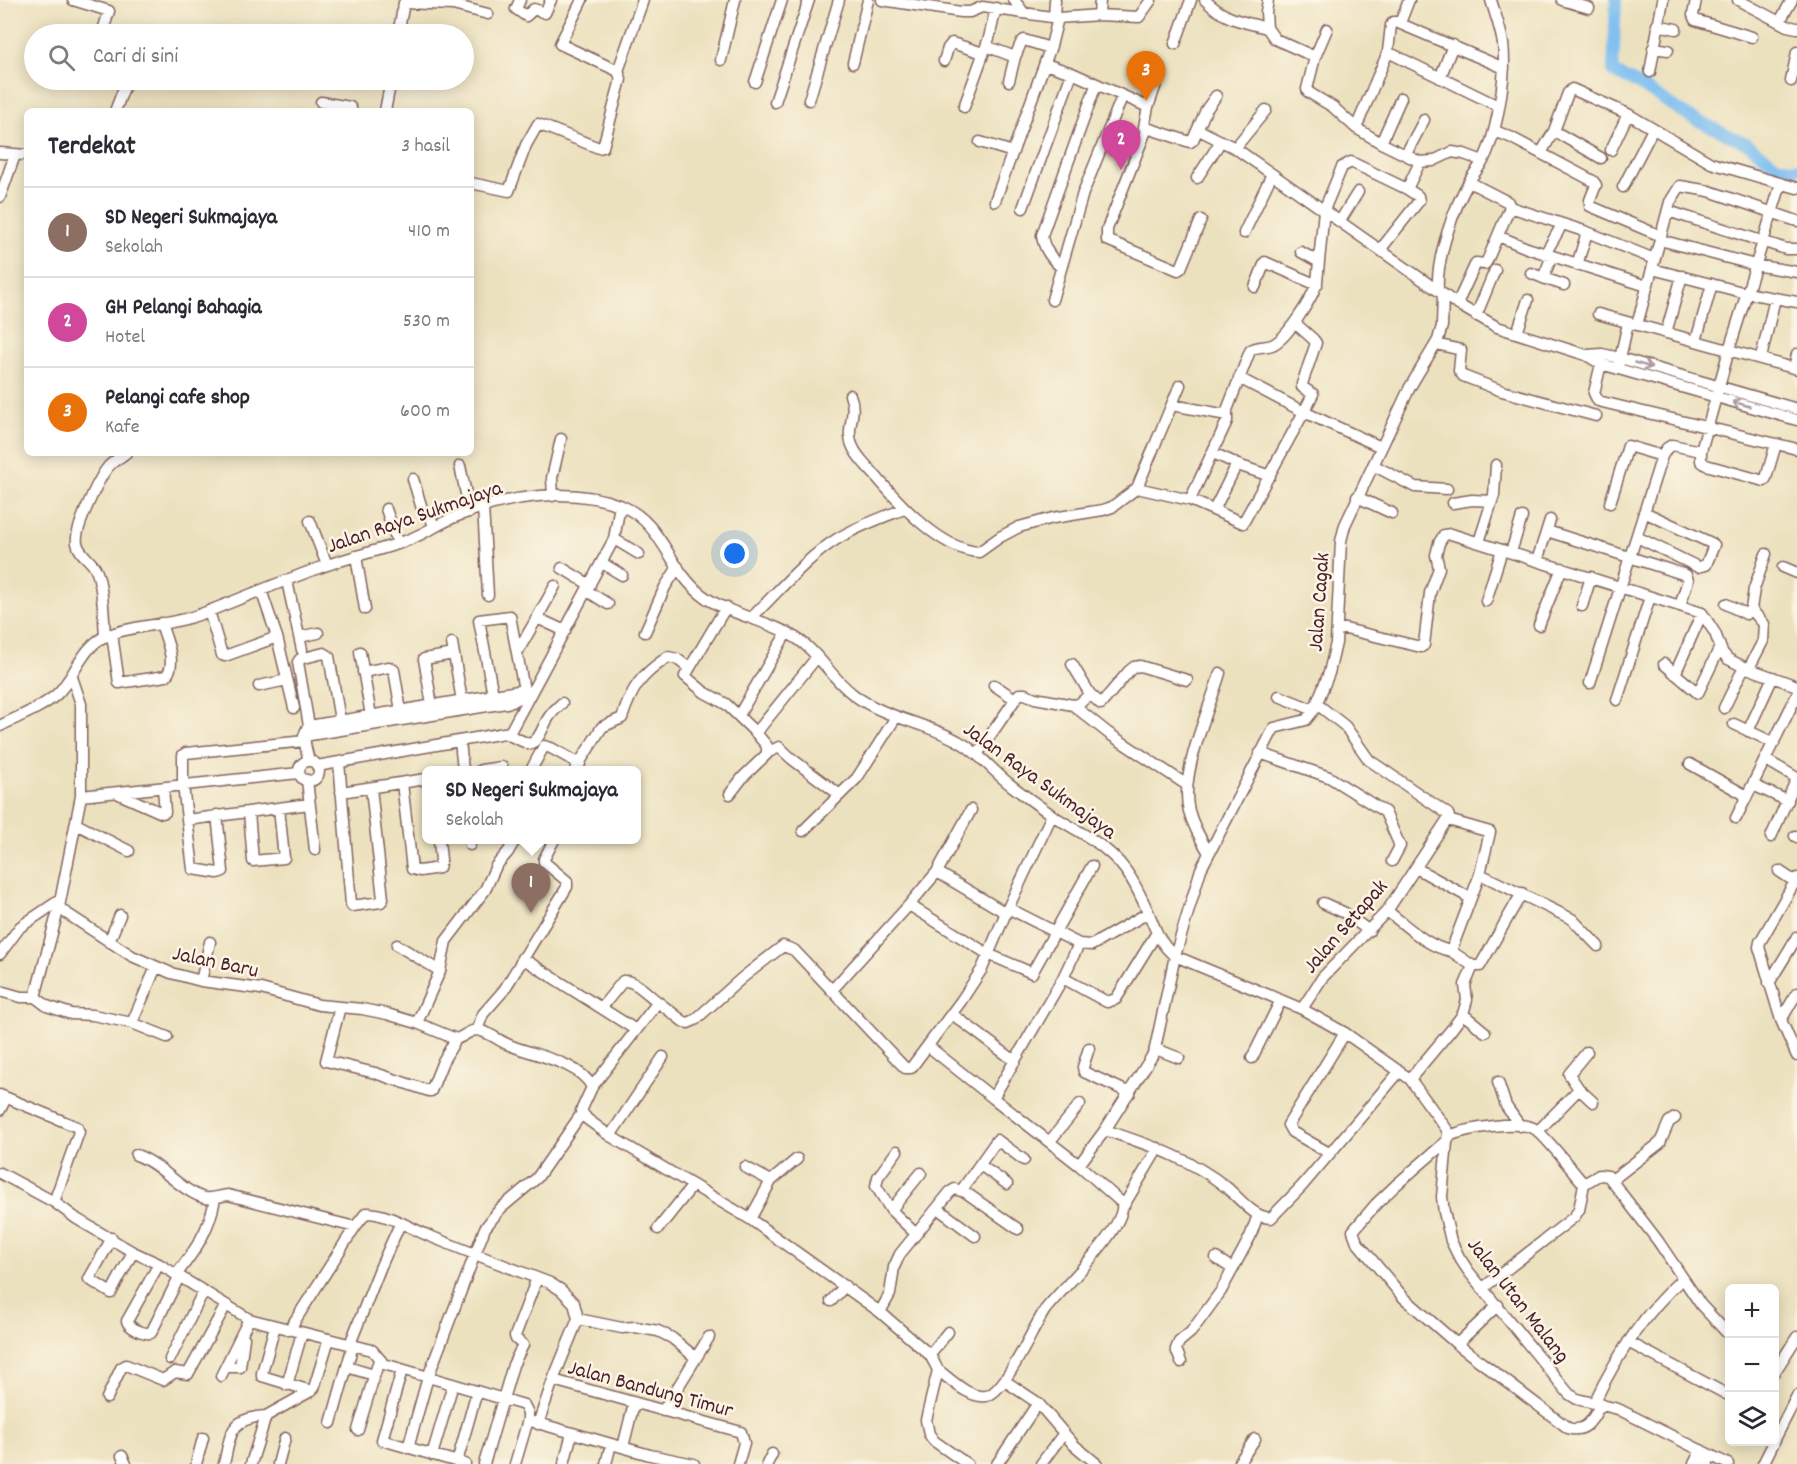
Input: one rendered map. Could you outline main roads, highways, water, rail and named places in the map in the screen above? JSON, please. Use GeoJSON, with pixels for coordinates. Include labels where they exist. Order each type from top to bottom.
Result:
{"type":"FeatureCollection","features":[{"type":"Feature","properties":{"kind":"waterway"},"geometry":{"type":"LineString","coordinates":[[1616,0],[1613,72],[1640,85],[1690,117],[1748,144],[1778,166],[1797,169]]}},
{"type":"Feature","properties":{"kind":"place","name":"Pelangi cafe shop"},"geometry":{"type":"Point","coordinates":[1146,101]}},
{"type":"Feature","properties":{"kind":"place","name":"GH Pelangi Bahagia"},"geometry":{"type":"Point","coordinates":[1121,170]}},
{"type":"Feature","properties":{"kind":"place","name":"SD Negeri Sukmajaya"},"geometry":{"type":"Point","coordinates":[531,913]}}]}
